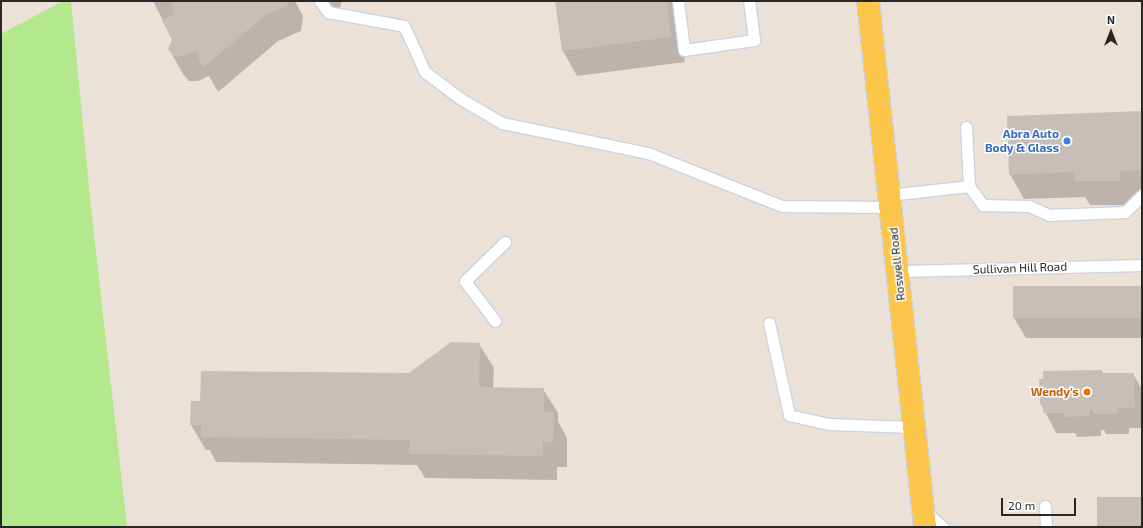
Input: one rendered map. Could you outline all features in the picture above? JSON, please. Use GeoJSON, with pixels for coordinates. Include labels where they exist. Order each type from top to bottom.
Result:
{"type":"FeatureCollection","features":[{"type":"Feature","properties":{"kind":"main road","name":"Roswell Road"},"geometry":{"type":"LineString","coordinates":[[868,1],[924,518]]}},
{"type":"Feature","properties":{"kind":"lane"},"geometry":{"type":"LineString","coordinates":[[320,1],[328,12],[404,26],[425,72],[461,99],[502,123],[648,153],[782,206],[890,201],[969,186]]}},
{"type":"Feature","properties":{"kind":"lane"},"geometry":{"type":"LineString","coordinates":[[678,1],[684,50],[754,40],[749,1]]}},
{"type":"Feature","properties":{"kind":"lane"},"geometry":{"type":"LineString","coordinates":[[966,127],[969,186],[983,205],[1029,206],[1049,215],[1124,212],[1142,195]]}},
{"type":"Feature","properties":{"kind":"lane"},"geometry":{"type":"LineString","coordinates":[[495,322],[465,281],[504,242]]}},
{"type":"Feature","properties":{"kind":"lane","name":"Sullivan Hill Road"},"geometry":{"type":"LineString","coordinates":[[897,271],[1142,265]]}},
{"type":"Feature","properties":{"kind":"lane"},"geometry":{"type":"LineString","coordinates":[[769,323],[789,415],[829,424],[915,427]]}},
{"type":"Feature","properties":{"kind":"lane"},"geometry":{"type":"LineString","coordinates":[[1045,506],[1046,527]]}},
{"type":"Feature","properties":{"kind":"lane"},"geometry":{"type":"LineString","coordinates":[[924,518],[943,527]]}},
{"type":"Feature","properties":{"kind":"green space"},"geometry":{"type":"Polygon","coordinates":[[[63,1],[71,1],[90,198],[127,527],[1,527],[1,34],[63,1]]]}},
{"type":"Feature","properties":{"kind":"building"},"geometry":{"type":"Polygon","coordinates":[[[170,1],[288,1],[287,6],[264,16],[203,68],[196,51],[184,56],[174,56],[168,49],[172,40],[162,20],[175,14],[170,1]]]}},
{"type":"Feature","properties":{"kind":"building"},"geometry":{"type":"Polygon","coordinates":[[[555,1],[667,1],[671,37],[562,51],[555,1]]]}},
{"type":"Feature","properties":{"kind":"building"},"geometry":{"type":"Polygon","coordinates":[[[1142,111],[1142,170],[1120,171],[1120,181],[1075,181],[1074,172],[1009,175],[1007,116],[1142,111]]]}},
{"type":"Feature","properties":{"kind":"building"},"geometry":{"type":"Polygon","coordinates":[[[1013,286],[1142,286],[1142,318],[1013,318],[1013,286]]]}},
{"type":"Feature","properties":{"kind":"building"},"geometry":{"type":"Polygon","coordinates":[[[451,342],[480,343],[479,387],[544,388],[544,412],[554,412],[553,442],[543,442],[543,456],[409,454],[410,440],[201,437],[201,425],[190,425],[191,401],[200,401],[201,371],[409,373],[451,342]]]}},
{"type":"Feature","properties":{"kind":"building","name":"Wendy's"},"geometry":{"type":"Polygon","coordinates":[[[1102,370],[1102,373],[1134,373],[1135,408],[1118,408],[1118,414],[1093,414],[1093,410],[1090,410],[1090,416],[1064,417],[1064,413],[1043,413],[1043,404],[1040,404],[1039,379],[1043,379],[1043,371],[1102,370]]]}},
{"type":"Feature","properties":{"kind":"building"},"geometry":{"type":"Polygon","coordinates":[[[1097,497],[1142,497],[1142,527],[1097,527],[1097,497]]]}},
{"type":"Feature","properties":{"kind":"place","name":"Abra Auto Body & Glass"},"geometry":{"type":"Point","coordinates":[1067,141]}},
{"type":"Feature","properties":{"kind":"place","name":"Wendy's"},"geometry":{"type":"Point","coordinates":[1087,392]}}]}
